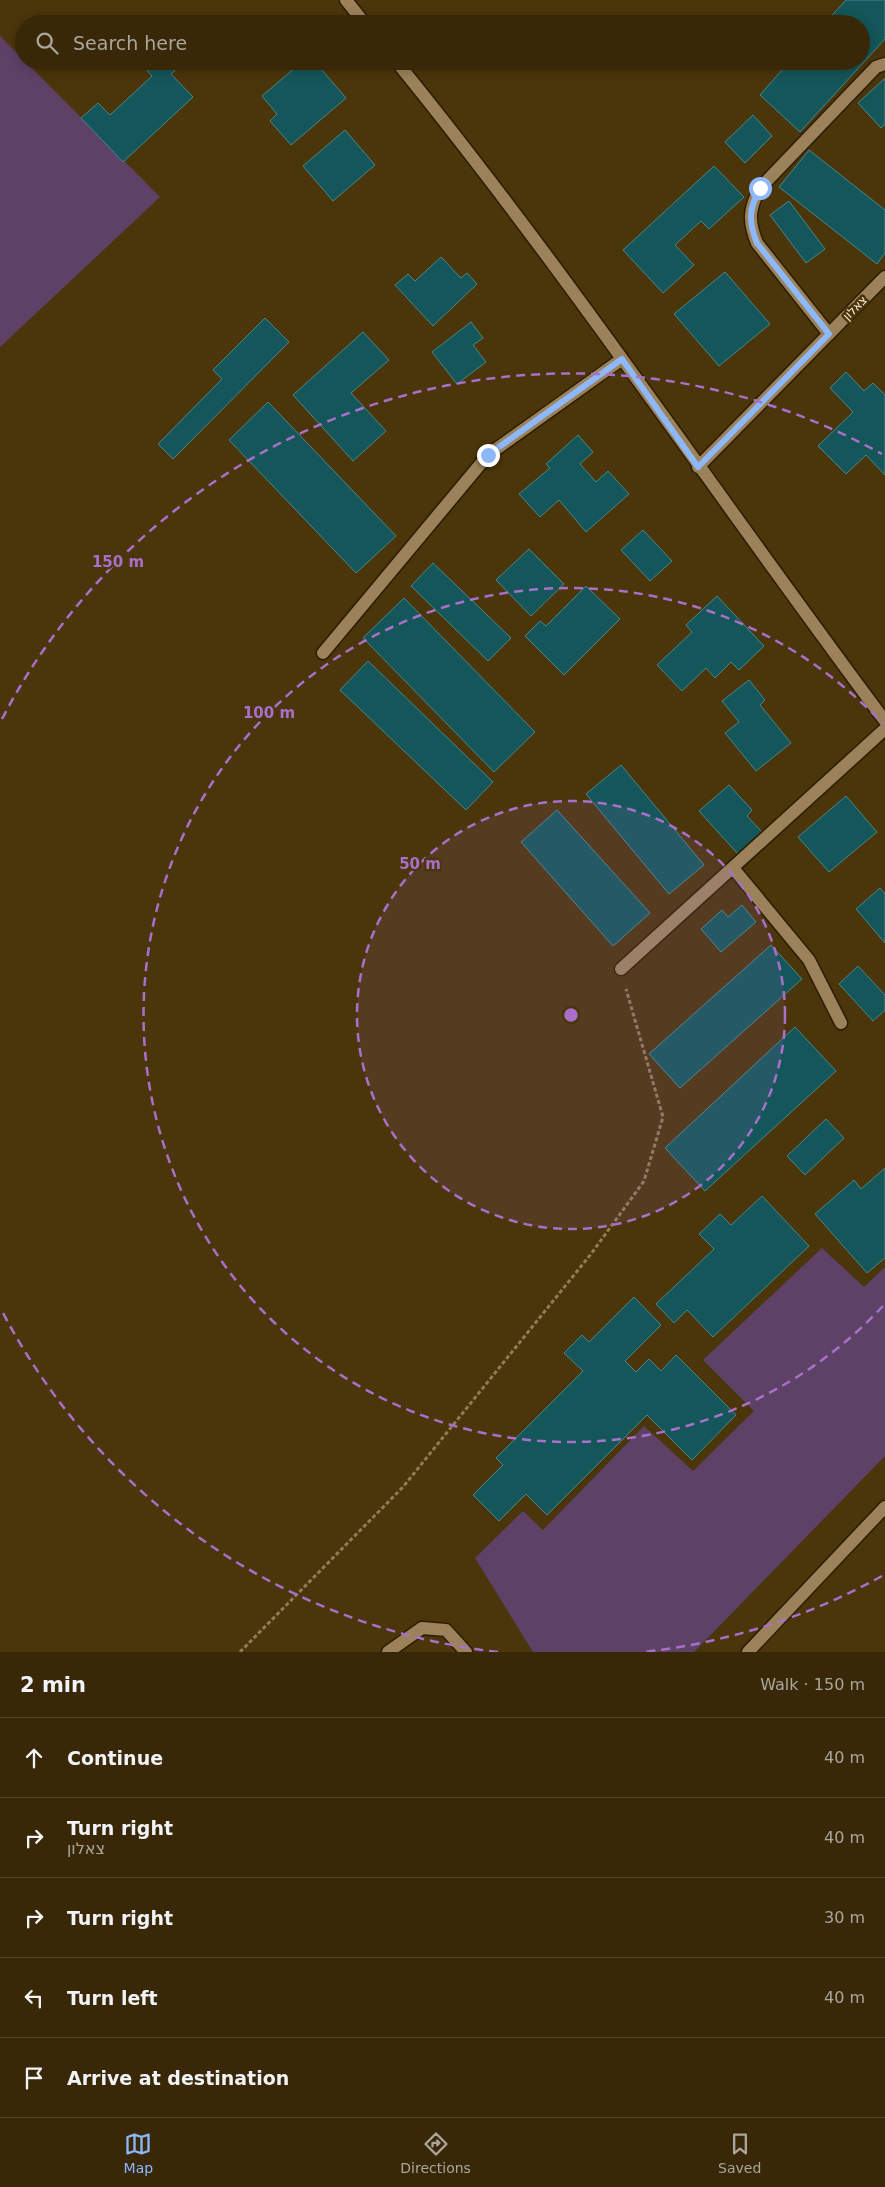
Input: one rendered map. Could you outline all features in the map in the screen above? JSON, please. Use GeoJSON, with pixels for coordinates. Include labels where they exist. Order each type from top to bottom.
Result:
{"type":"FeatureCollection","features":[{"type":"Feature","properties":{"kind":"street"},"geometry":{"type":"LineString","coordinates":[[346,0],[358,15]]}},
{"type":"Feature","properties":{"kind":"street"},"geometry":{"type":"LineString","coordinates":[[829,334],[757,243],[751,229],[751,205],[760,188],[876,67],[885,64]]}},
{"type":"Feature","properties":{"kind":"street"},"geometry":{"type":"LineString","coordinates":[[403,70],[586,308],[698,467],[885,721]]}},
{"type":"Feature","properties":{"kind":"street","name":"צאלון"},"geometry":{"type":"LineString","coordinates":[[698,467],[885,277]]}},
{"type":"Feature","properties":{"kind":"street"},"geometry":{"type":"LineString","coordinates":[[323,653],[488,455],[622,359]]}},
{"type":"Feature","properties":{"kind":"street"},"geometry":{"type":"LineString","coordinates":[[621,969],[885,729]]}},
{"type":"Feature","properties":{"kind":"street"},"geometry":{"type":"LineString","coordinates":[[733,868],[809,960],[841,1023]]}},
{"type":"Feature","properties":{"kind":"street"},"geometry":{"type":"LineString","coordinates":[[748,1652],[885,1507]]}},
{"type":"Feature","properties":{"kind":"street"},"geometry":{"type":"LineString","coordinates":[[388,1652],[422,1628],[446,1630],[466,1652]]}},
{"type":"Feature","properties":{"kind":"path"},"geometry":{"type":"LineString","coordinates":[[240,1652],[404,1486],[591,1254],[644,1181],[663,1117],[621,969]]}},
{"type":"Feature","properties":{"kind":"shaded area"},"geometry":{"type":"Polygon","coordinates":[[[0,36],[15,51],[15,70],[34,70],[160,197],[0,347],[0,36]]]}},
{"type":"Feature","properties":{"kind":"shaded area"},"geometry":{"type":"Polygon","coordinates":[[[822,1248],[864,1287],[885,1267],[885,1456],[694,1652],[533,1652],[475,1558],[523,1511],[543,1530],[644,1426],[693,1471],[754,1411],[703,1360],[822,1248]]]}},
{"type":"Feature","properties":{"kind":"building"},"geometry":{"type":"Polygon","coordinates":[[[846,0],[885,0],[885,39],[870,55],[870,15],[832,15],[846,0]]]}},
{"type":"Feature","properties":{"kind":"building"},"geometry":{"type":"Polygon","coordinates":[[[147,70],[175,70],[171,74],[193,97],[123,162],[81,118],[98,103],[110,115],[152,76],[147,70]]]}},
{"type":"Feature","properties":{"kind":"building"},"geometry":{"type":"Polygon","coordinates":[[[292,70],[322,70],[346,98],[291,145],[270,121],[277,114],[262,96],[292,70]]]}},
{"type":"Feature","properties":{"kind":"building"},"geometry":{"type":"Polygon","coordinates":[[[782,70],[857,70],[800,132],[760,95],[782,70]]]}},
{"type":"Feature","properties":{"kind":"building"},"geometry":{"type":"Polygon","coordinates":[[[885,78],[885,124],[881,128],[858,103],[885,78]]]}},
{"type":"Feature","properties":{"kind":"building"},"geometry":{"type":"Polygon","coordinates":[[[753,115],[772,136],[745,163],[725,142],[753,115]]]}},
{"type":"Feature","properties":{"kind":"building"},"geometry":{"type":"Polygon","coordinates":[[[345,130],[375,165],[333,201],[303,166],[345,130]]]}},
{"type":"Feature","properties":{"kind":"building"},"geometry":{"type":"Polygon","coordinates":[[[809,150],[885,210],[885,253],[877,264],[779,187],[809,150]]]}},
{"type":"Feature","properties":{"kind":"building"},"geometry":{"type":"Polygon","coordinates":[[[714,166],[744,197],[709,229],[701,221],[675,245],[694,265],[663,293],[623,250],[714,166]]]}},
{"type":"Feature","properties":{"kind":"building"},"geometry":{"type":"Polygon","coordinates":[[[789,201],[825,249],[806,263],[770,215],[789,201]]]}},
{"type":"Feature","properties":{"kind":"building"},"geometry":{"type":"Polygon","coordinates":[[[441,257],[461,278],[467,273],[477,284],[433,326],[395,285],[408,274],[415,281],[441,257]]]}},
{"type":"Feature","properties":{"kind":"building"},"geometry":{"type":"Polygon","coordinates":[[[725,272],[770,324],[719,366],[674,314],[725,272]]]}},
{"type":"Feature","properties":{"kind":"building"},"geometry":{"type":"Polygon","coordinates":[[[265,318],[289,342],[173,459],[158,444],[222,379],[213,370],[265,318]]]}},
{"type":"Feature","properties":{"kind":"building"},"geometry":{"type":"Polygon","coordinates":[[[471,322],[483,338],[473,345],[486,362],[457,384],[432,352],[471,322]]]}},
{"type":"Feature","properties":{"kind":"building"},"geometry":{"type":"Polygon","coordinates":[[[363,332],[389,360],[351,393],[386,431],[353,461],[293,395],[363,332]]]}},
{"type":"Feature","properties":{"kind":"building"},"geometry":{"type":"Polygon","coordinates":[[[846,372],[864,391],[873,383],[885,395],[885,475],[866,455],[846,474],[818,446],[853,412],[830,388],[846,372]]]}},
{"type":"Feature","properties":{"kind":"building"},"geometry":{"type":"Polygon","coordinates":[[[268,402],[396,536],[356,573],[229,440],[268,402]]]}},
{"type":"Feature","properties":{"kind":"building"},"geometry":{"type":"Polygon","coordinates":[[[578,435],[593,452],[580,464],[596,482],[608,471],[629,494],[586,532],[559,500],[540,517],[519,494],[550,468],[546,464],[578,435]]]}},
{"type":"Feature","properties":{"kind":"building"},"geometry":{"type":"Polygon","coordinates":[[[643,530],[672,561],[650,581],[621,550],[643,530]]]}},
{"type":"Feature","properties":{"kind":"building"},"geometry":{"type":"Polygon","coordinates":[[[529,549],[564,584],[531,616],[496,580],[529,549]]]}},
{"type":"Feature","properties":{"kind":"building"},"geometry":{"type":"Polygon","coordinates":[[[433,563],[511,638],[488,661],[411,586],[433,563]]]}},
{"type":"Feature","properties":{"kind":"building"},"geometry":{"type":"Polygon","coordinates":[[[586,586],[620,619],[564,675],[525,636],[540,621],[546,626],[586,586]]]}},
{"type":"Feature","properties":{"kind":"building"},"geometry":{"type":"Polygon","coordinates":[[[717,596],[764,646],[739,670],[731,662],[715,678],[706,668],[682,691],[657,665],[692,632],[686,625],[717,596]]]}},
{"type":"Feature","properties":{"kind":"building"},"geometry":{"type":"Polygon","coordinates":[[[404,598],[535,732],[494,772],[363,638],[404,598]]]}},
{"type":"Feature","properties":{"kind":"building"},"geometry":{"type":"Polygon","coordinates":[[[368,661],[493,782],[466,810],[340,690],[368,661]]]}},
{"type":"Feature","properties":{"kind":"building"},"geometry":{"type":"Polygon","coordinates":[[[749,680],[765,700],[760,705],[791,743],[756,771],[725,733],[739,722],[722,701],[749,680]]]}},
{"type":"Feature","properties":{"kind":"building"},"geometry":{"type":"Polygon","coordinates":[[[621,765],[704,865],[669,894],[586,794],[621,765]]]}},
{"type":"Feature","properties":{"kind":"building"},"geometry":{"type":"Polygon","coordinates":[[[729,785],[752,810],[747,816],[762,832],[738,854],[699,811],[729,785]]]}},
{"type":"Feature","properties":{"kind":"building"},"geometry":{"type":"Polygon","coordinates":[[[846,796],[877,832],[829,872],[798,837],[846,796]]]}},
{"type":"Feature","properties":{"kind":"building"},"geometry":{"type":"Polygon","coordinates":[[[557,810],[650,913],[613,946],[521,842],[557,810]]]}},
{"type":"Feature","properties":{"kind":"building"},"geometry":{"type":"Polygon","coordinates":[[[880,888],[885,894],[885,943],[856,909],[880,888]]]}},
{"type":"Feature","properties":{"kind":"building"},"geometry":{"type":"Polygon","coordinates":[[[742,905],[756,922],[721,952],[701,929],[722,910],[728,917],[742,905]]]}},
{"type":"Feature","properties":{"kind":"building"},"geometry":{"type":"Polygon","coordinates":[[[771,945],[802,979],[680,1088],[649,1054],[771,945]]]}},
{"type":"Feature","properties":{"kind":"building"},"geometry":{"type":"Polygon","coordinates":[[[858,966],[885,995],[885,1010],[873,1021],[839,984],[858,966]]]}},
{"type":"Feature","properties":{"kind":"building"},"geometry":{"type":"Polygon","coordinates":[[[795,1027],[836,1071],[705,1191],[665,1148],[795,1027]]]}},
{"type":"Feature","properties":{"kind":"building"},"geometry":{"type":"Polygon","coordinates":[[[826,1119],[844,1138],[805,1175],[787,1156],[826,1119]]]}},
{"type":"Feature","properties":{"kind":"building"},"geometry":{"type":"Polygon","coordinates":[[[885,1168],[885,1258],[867,1273],[815,1214],[854,1180],[861,1189],[885,1168]]]}},
{"type":"Feature","properties":{"kind":"building"},"geometry":{"type":"Polygon","coordinates":[[[762,1196],[809,1246],[713,1337],[687,1310],[674,1323],[656,1304],[714,1249],[699,1234],[720,1214],[731,1225],[762,1196]]]}},
{"type":"Feature","properties":{"kind":"building"},"geometry":{"type":"Polygon","coordinates":[[[634,1297],[661,1325],[625,1361],[636,1372],[649,1359],[661,1371],[676,1355],[736,1415],[692,1460],[647,1415],[547,1515],[526,1494],[499,1521],[473,1495],[503,1465],[496,1458],[583,1371],[564,1353],[582,1335],[589,1342],[634,1297]]]}},
{"type":"Feature","properties":{"kind":"route"},"geometry":{"type":"LineString","coordinates":[[488,455],[622,359],[698,467],[829,334],[757,243],[751,229],[751,205],[760,188]]}}]}
